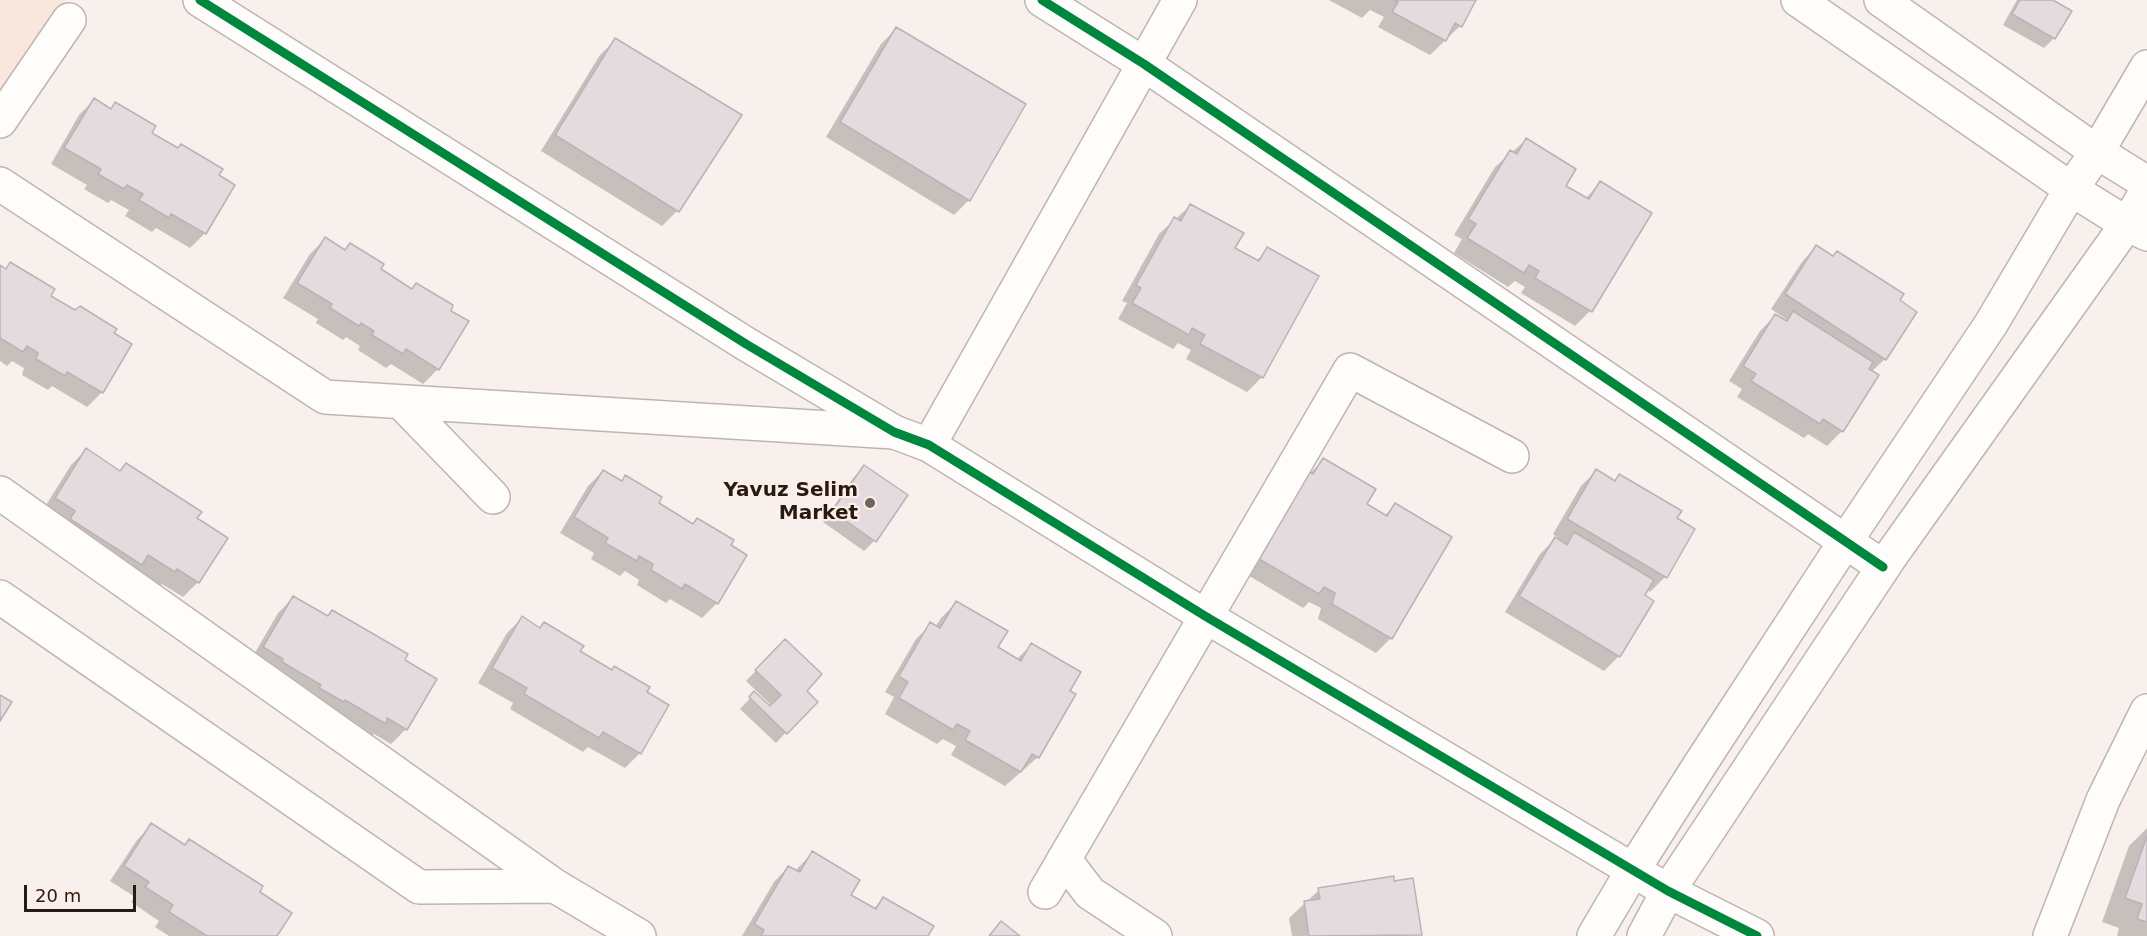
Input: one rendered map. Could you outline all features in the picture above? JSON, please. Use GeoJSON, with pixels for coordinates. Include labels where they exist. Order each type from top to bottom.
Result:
{"type":"FeatureCollection","features":[{"type":"Feature","properties":{"kind":"street"},"geometry":{"type":"LineString","coordinates":[[200,0],[746,344],[894,432],[929,445],[1205,616],[1668,891],[1756,936]]}},
{"type":"Feature","properties":{"kind":"street"},"geometry":{"type":"LineString","coordinates":[[1042,0],[1144,64],[1883,567]]}},
{"type":"Feature","properties":{"kind":"street"},"geometry":{"type":"LineString","coordinates":[[929,445],[1180,0]]}},
{"type":"Feature","properties":{"kind":"street"},"geometry":{"type":"LineString","coordinates":[[1798,0],[2071,189],[2137,229]]}},
{"type":"Feature","properties":{"kind":"street"},"geometry":{"type":"LineString","coordinates":[[1881,0],[2097,152],[2147,183]]}},
{"type":"Feature","properties":{"kind":"street"},"geometry":{"type":"LineString","coordinates":[[0,122],[69,20]]}},
{"type":"Feature","properties":{"kind":"street"},"geometry":{"type":"LineString","coordinates":[[1594,936],[1633,870],[1845,543],[1991,324],[2147,67]]}},
{"type":"Feature","properties":{"kind":"street"},"geometry":{"type":"LineString","coordinates":[[0,184],[325,397],[894,432]]}},
{"type":"Feature","properties":{"kind":"street"},"geometry":{"type":"LineString","coordinates":[[1644,936],[1668,891],[1883,567],[2137,229],[2147,190]]}},
{"type":"Feature","properties":{"kind":"street"},"geometry":{"type":"LineString","coordinates":[[1045,892],[1350,370],[1512,456]]}},
{"type":"Feature","properties":{"kind":"street"},"geometry":{"type":"LineString","coordinates":[[401,402],[493,496]]}},
{"type":"Feature","properties":{"kind":"street"},"geometry":{"type":"LineString","coordinates":[[0,493],[555,886],[639,936]]}},
{"type":"Feature","properties":{"kind":"street"},"geometry":{"type":"LineString","coordinates":[[0,597],[419,887],[555,886]]}},
{"type":"Feature","properties":{"kind":"street"},"geometry":{"type":"LineString","coordinates":[[2050,936],[2103,800],[2147,711]]}},
{"type":"Feature","properties":{"kind":"street"},"geometry":{"type":"LineString","coordinates":[[1064,859],[1090,893],[1155,936]]}},
{"type":"Feature","properties":{"kind":"shaded area"},"geometry":{"type":"Polygon","coordinates":[[[0,0],[66,0],[0,94],[0,0]]]}},
{"type":"Feature","properties":{"kind":"building"},"geometry":{"type":"Polygon","coordinates":[[[1394,0],[1476,0],[1462,27],[1455,23],[1446,41],[1392,12],[1398,2],[1394,0]]]}},
{"type":"Feature","properties":{"kind":"building"},"geometry":{"type":"Polygon","coordinates":[[[2020,0],[2053,0],[2072,11],[2055,39],[2012,14],[2020,0]]]}},
{"type":"Feature","properties":{"kind":"building"},"geometry":{"type":"Polygon","coordinates":[[[896,27],[1026,104],[970,201],[840,122],[896,27]]]}},
{"type":"Feature","properties":{"kind":"building"},"geometry":{"type":"Polygon","coordinates":[[[615,38],[742,115],[679,212],[555,135],[615,38]]]}},
{"type":"Feature","properties":{"kind":"building"},"geometry":{"type":"Polygon","coordinates":[[[94,98],[111,109],[115,102],[156,126],[152,133],[178,148],[181,144],[223,169],[219,175],[235,185],[206,234],[171,214],[169,218],[139,200],[143,194],[127,185],[124,189],[98,174],[101,169],[64,148],[94,98]]]}},
{"type":"Feature","properties":{"kind":"building"},"geometry":{"type":"Polygon","coordinates":[[[1526,138],[1576,169],[1566,186],[1589,199],[1600,181],[1652,213],[1592,312],[1535,278],[1539,271],[1529,265],[1524,273],[1467,238],[1476,224],[1468,219],[1510,150],[1517,154],[1526,138]]]}},
{"type":"Feature","properties":{"kind":"building"},"geometry":{"type":"Polygon","coordinates":[[[1190,204],[1244,233],[1235,248],[1259,261],[1267,247],[1319,276],[1263,378],[1200,344],[1205,335],[1192,328],[1189,335],[1132,303],[1141,288],[1136,285],[1174,217],[1181,221],[1190,204]]]}},
{"type":"Feature","properties":{"kind":"building"},"geometry":{"type":"Polygon","coordinates":[[[325,237],[345,250],[350,243],[384,264],[381,269],[412,289],[416,283],[453,305],[451,311],[469,321],[439,370],[406,349],[403,354],[372,335],[374,331],[361,323],[359,326],[330,308],[332,304],[297,283],[325,237]]]}},
{"type":"Feature","properties":{"kind":"building"},"geometry":{"type":"Polygon","coordinates":[[[1816,245],[1833,256],[1837,251],[1904,294],[1900,300],[1917,312],[1886,360],[1785,294],[1816,245]]]}},
{"type":"Feature","properties":{"kind":"building"},"geometry":{"type":"Polygon","coordinates":[[[10,262],[55,289],[51,296],[75,310],[80,306],[117,329],[114,333],[132,344],[103,393],[67,372],[65,376],[36,359],[38,353],[27,346],[23,352],[0,338],[0,265],[6,269],[10,262]]]}},
{"type":"Feature","properties":{"kind":"building"},"geometry":{"type":"Polygon","coordinates":[[[1793,311],[1873,362],[1869,369],[1879,375],[1843,432],[1823,419],[1820,424],[1751,381],[1756,374],[1743,366],[1775,314],[1787,321],[1793,311]]]}},
{"type":"Feature","properties":{"kind":"building"},"geometry":{"type":"Polygon","coordinates":[[[86,448],[120,471],[126,463],[202,512],[197,518],[228,538],[199,583],[177,569],[175,572],[148,555],[142,565],[70,519],[75,511],[55,498],[86,448]]]}},
{"type":"Feature","properties":{"kind":"building"},"geometry":{"type":"Polygon","coordinates":[[[1323,458],[1376,489],[1367,504],[1387,516],[1395,503],[1452,537],[1392,639],[1332,604],[1335,593],[1324,587],[1319,594],[1259,559],[1269,543],[1264,540],[1306,470],[1313,474],[1323,458]]]}},
{"type":"Feature","properties":{"kind":"building","name":"Yavuz Selim Market"},"geometry":{"type":"Polygon","coordinates":[[[864,465],[908,495],[876,542],[832,511],[864,465]]]}},
{"type":"Feature","properties":{"kind":"building"},"geometry":{"type":"Polygon","coordinates":[[[1596,469],[1615,481],[1619,474],[1682,511],[1677,518],[1695,529],[1667,578],[1567,519],[1596,469]]]}},
{"type":"Feature","properties":{"kind":"building"},"geometry":{"type":"Polygon","coordinates":[[[603,470],[622,481],[625,475],[662,497],[659,503],[693,524],[697,518],[734,540],[731,545],[747,555],[718,604],[685,584],[682,589],[651,570],[653,564],[639,556],[637,561],[605,543],[608,538],[574,517],[603,470]]]}},
{"type":"Feature","properties":{"kind":"building"},"geometry":{"type":"Polygon","coordinates":[[[1574,532],[1654,580],[1645,595],[1654,601],[1620,657],[1519,596],[1555,537],[1567,545],[1574,532]]]}},
{"type":"Feature","properties":{"kind":"building"},"geometry":{"type":"Polygon","coordinates":[[[293,596],[328,616],[332,610],[408,654],[405,660],[437,679],[407,730],[387,718],[386,724],[319,688],[321,685],[282,662],[283,659],[263,647],[293,596]]]}},
{"type":"Feature","properties":{"kind":"building"},"geometry":{"type":"Polygon","coordinates":[[[956,601],[1008,631],[998,647],[1021,661],[1031,643],[1081,672],[1070,691],[1076,694],[1039,758],[1032,754],[1021,772],[965,740],[970,731],[957,724],[953,730],[899,698],[908,682],[899,676],[930,622],[940,628],[956,601]]]}},
{"type":"Feature","properties":{"kind":"building"},"geometry":{"type":"Polygon","coordinates":[[[522,616],[540,628],[544,622],[584,646],[580,651],[612,670],[614,666],[650,687],[647,692],[669,705],[641,754],[603,732],[599,738],[524,694],[527,688],[492,668],[522,616]]]}},
{"type":"Feature","properties":{"kind":"building"},"geometry":{"type":"Polygon","coordinates":[[[785,639],[822,674],[807,691],[818,702],[787,734],[749,697],[754,691],[770,706],[781,695],[755,670],[785,639]]]}},
{"type":"Feature","properties":{"kind":"building"},"geometry":{"type":"Polygon","coordinates":[[[0,695],[12,702],[0,721],[0,695]]]}},
{"type":"Feature","properties":{"kind":"building"},"geometry":{"type":"Polygon","coordinates":[[[151,823],[185,845],[189,839],[263,886],[260,892],[292,913],[277,936],[207,936],[169,912],[173,905],[145,887],[149,882],[124,866],[151,823]]]}},
{"type":"Feature","properties":{"kind":"building"},"geometry":{"type":"Polygon","coordinates":[[[2147,836],[2147,922],[2137,919],[2142,904],[2125,898],[2147,836]]]}},
{"type":"Feature","properties":{"kind":"building"},"geometry":{"type":"Polygon","coordinates":[[[812,851],[860,880],[851,895],[876,909],[883,897],[934,926],[928,936],[761,936],[764,930],[754,924],[788,866],[800,872],[812,851]]]}},
{"type":"Feature","properties":{"kind":"building"},"geometry":{"type":"Polygon","coordinates":[[[1394,876],[1394,881],[1413,878],[1422,935],[1309,936],[1304,901],[1320,899],[1318,888],[1394,876]]]}},
{"type":"Feature","properties":{"kind":"building"},"geometry":{"type":"Polygon","coordinates":[[[1001,921],[1020,936],[989,936],[1001,921]]]}},
{"type":"Feature","properties":{"kind":"cycle path"},"geometry":{"type":"LineString","coordinates":[[200,0],[746,344],[894,432],[929,445],[1205,616],[1668,891],[1757,936]]}},
{"type":"Feature","properties":{"kind":"cycle path"},"geometry":{"type":"LineString","coordinates":[[1042,0],[1144,64],[1883,567]]}},
{"type":"Feature","properties":{"kind":"place","name":"Yavuz Selim Market"},"geometry":{"type":"Point","coordinates":[870,503]}}]}
